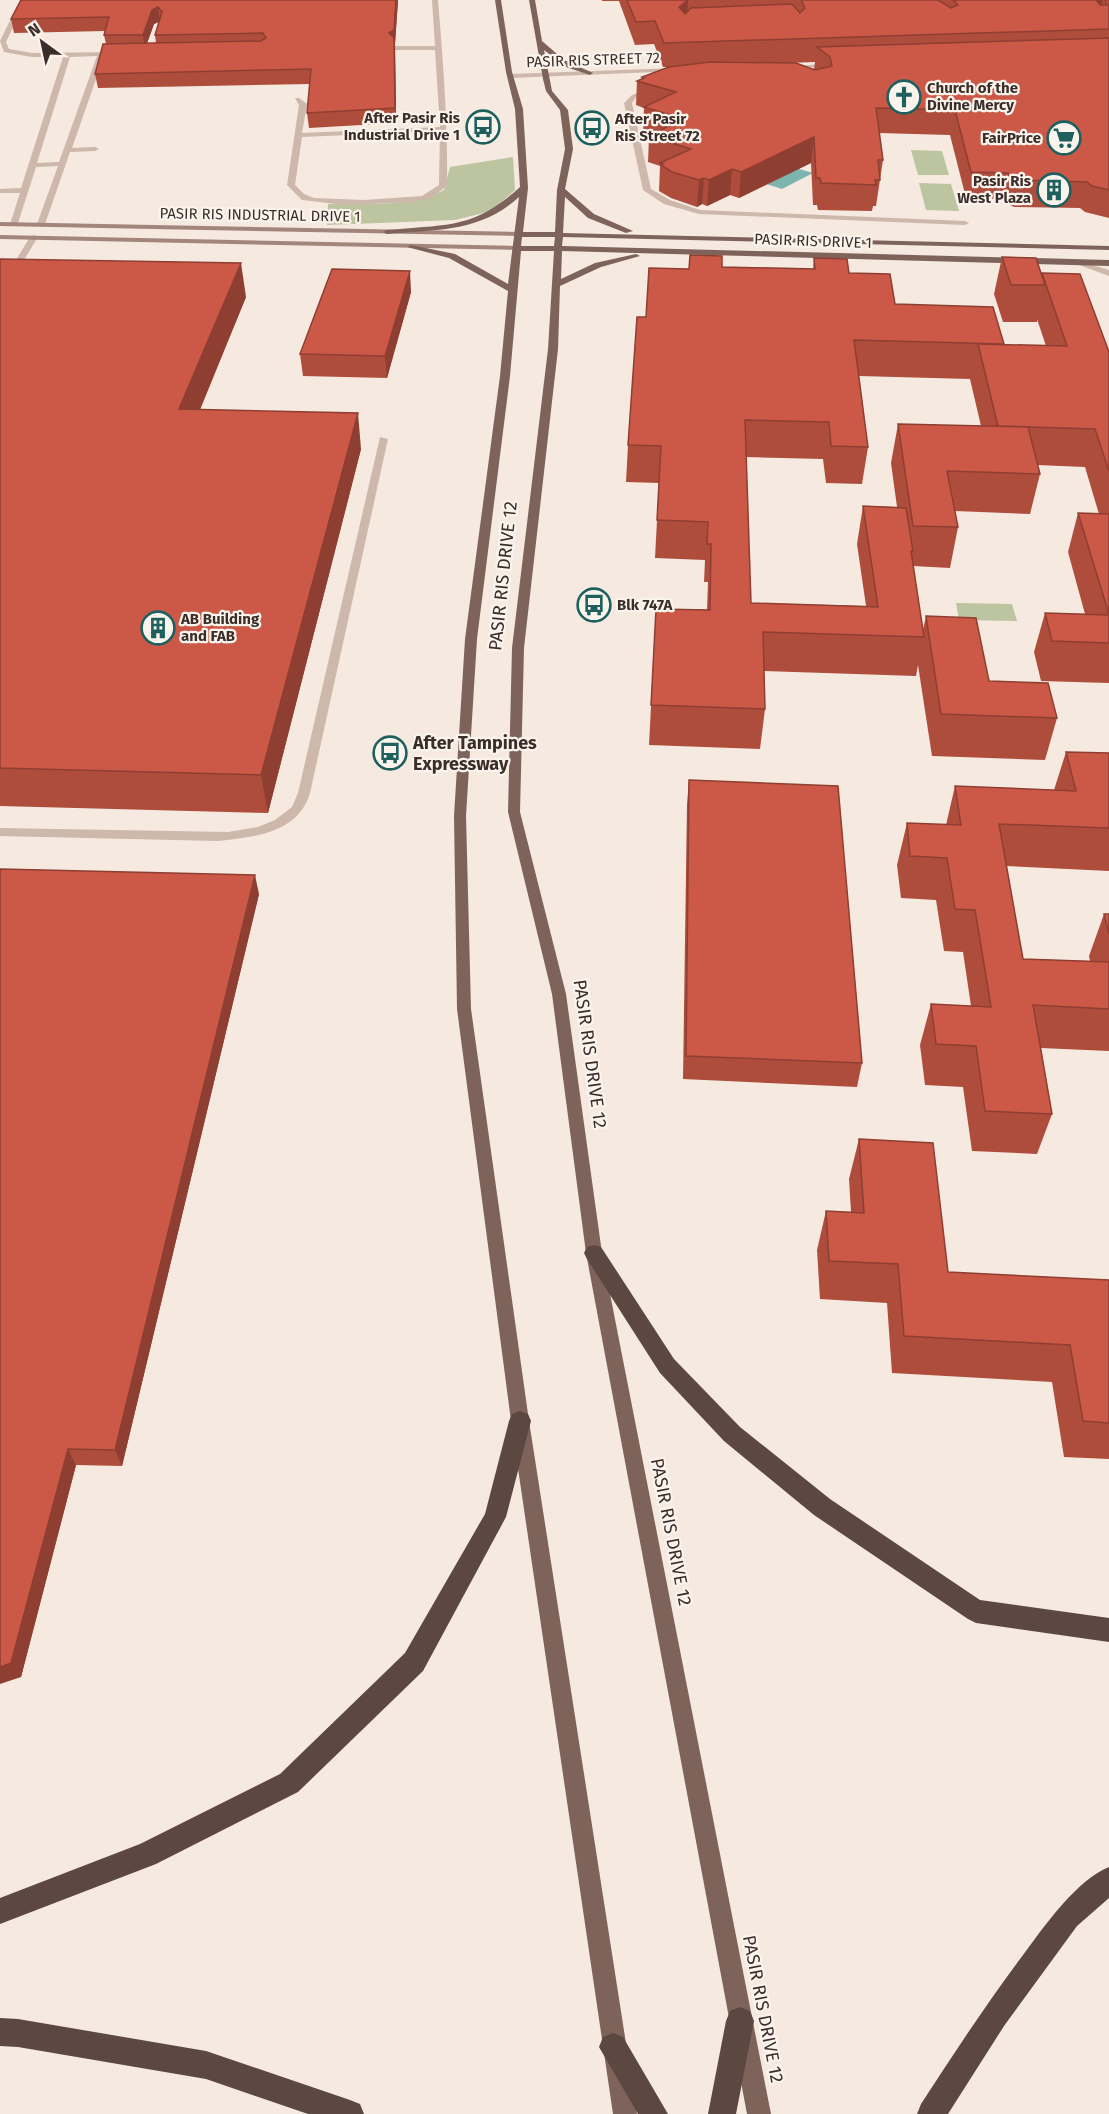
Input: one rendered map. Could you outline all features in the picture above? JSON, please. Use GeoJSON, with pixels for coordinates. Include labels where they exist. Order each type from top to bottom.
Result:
{"type":"FeatureCollection","features":[{"type":"Feature","properties":{"kind":"highway"},"geometry":{"type":"LineString","coordinates":[[594,1253],[667,1366],[732,1434],[822,1507],[976,1611],[1109,1630]]}},
{"type":"Feature","properties":{"kind":"highway"},"geometry":{"type":"LineString","coordinates":[[0,1911],[147,1855],[289,1783],[414,1662],[495,1517],[520,1420]]}},
{"type":"Feature","properties":{"kind":"highway"},"geometry":{"type":"LineString","coordinates":[[931,2114],[994,2016],[1068,1917],[1109,1880]]}},
{"type":"Feature","properties":{"kind":"highway"},"geometry":{"type":"LineString","coordinates":[[723,2114],[740,2021]]}},
{"type":"Feature","properties":{"kind":"highway"},"geometry":{"type":"LineString","coordinates":[[0,2032],[18,2033],[206,2066],[350,2114]]}},
{"type":"Feature","properties":{"kind":"highway"},"geometry":{"type":"LineString","coordinates":[[613,2047],[654,2114]]}},
{"type":"Feature","properties":{"kind":"main road","name":"PASIR RIS DRIVE 12"},"geometry":{"type":"LineString","coordinates":[[498,0],[510,78],[519,110],[524,188],[505,376],[471,639],[460,816],[464,1009],[520,1420],[613,2047],[625,2114]]}},
{"type":"Feature","properties":{"kind":"main road","name":"PASIR RIS DRIVE 12"},"geometry":{"type":"LineString","coordinates":[[532,0],[545,77],[549,92],[564,110],[569,149],[561,190],[560,248],[553,349],[518,648],[514,812],[559,994],[594,1253],[759,2114]]}},
{"type":"Feature","properties":{"kind":"main road"},"geometry":{"type":"LineString","coordinates":[[538,40],[559,62],[590,73]]}},
{"type":"Feature","properties":{"kind":"main road"},"geometry":{"type":"LineString","coordinates":[[387,231],[456,225],[485,217],[524,188]]}},
{"type":"Feature","properties":{"kind":"main road"},"geometry":{"type":"LineString","coordinates":[[561,190],[601,221],[621,229],[656,236]]}},
{"type":"Feature","properties":{"kind":"main road","name":"PASIR RIS INDUSTRIAL DRIVE 1"},"geometry":{"type":"LineString","coordinates":[[0,224],[519,234]]}},
{"type":"Feature","properties":{"kind":"main road"},"geometry":{"type":"LineString","coordinates":[[14,224],[16,231],[34,237]]}},
{"type":"Feature","properties":{"kind":"main road","name":"PASIR RIS DRIVE 1"},"geometry":{"type":"LineString","coordinates":[[519,234],[1109,248]]}},
{"type":"Feature","properties":{"kind":"main road","name":"PASIR RIS INDUSTRIAL DRIVE 1"},"geometry":{"type":"LineString","coordinates":[[0,237],[517,248]]}},
{"type":"Feature","properties":{"kind":"main road"},"geometry":{"type":"LineString","coordinates":[[411,247],[452,256],[512,290]]}},
{"type":"Feature","properties":{"kind":"main road","name":"PASIR RIS DRIVE 1"},"geometry":{"type":"LineString","coordinates":[[517,248],[1109,263]]}},
{"type":"Feature","properties":{"kind":"main road"},"geometry":{"type":"LineString","coordinates":[[557,284],[580,271],[608,261],[662,250]]}},
{"type":"Feature","properties":{"kind":"street"},"geometry":{"type":"LineString","coordinates":[[23,0],[3,42],[6,51],[32,55],[129,54]]}},
{"type":"Feature","properties":{"kind":"street"},"geometry":{"type":"LineString","coordinates":[[297,99],[303,104],[291,185],[305,198],[320,201],[405,201],[436,193],[443,186],[444,129],[435,0]]}},
{"type":"Feature","properties":{"kind":"street"},"geometry":{"type":"LineString","coordinates":[[395,48],[440,48]]}},
{"type":"Feature","properties":{"kind":"street"},"geometry":{"type":"LineString","coordinates":[[41,224],[101,54]]}},
{"type":"Feature","properties":{"kind":"street"},"geometry":{"type":"LineString","coordinates":[[14,224],[67,55]]}},
{"type":"Feature","properties":{"kind":"street"},"geometry":{"type":"LineString","coordinates":[[773,72],[841,67]]}},
{"type":"Feature","properties":{"kind":"street","name":"PASIR RIS STREET 72"},"geometry":{"type":"LineString","coordinates":[[545,77],[683,70]]}},
{"type":"Feature","properties":{"kind":"street","name":"PASIR RIS STREET 72"},"geometry":{"type":"LineString","coordinates":[[510,78],[690,75]]}},
{"type":"Feature","properties":{"kind":"street"},"geometry":{"type":"LineString","coordinates":[[661,86],[634,96],[628,103],[647,190],[667,202],[699,212],[965,223]]}},
{"type":"Feature","properties":{"kind":"street"},"geometry":{"type":"LineString","coordinates":[[299,135],[444,129]]}},
{"type":"Feature","properties":{"kind":"street"},"geometry":{"type":"LineString","coordinates":[[67,150],[95,149]]}},
{"type":"Feature","properties":{"kind":"street"},"geometry":{"type":"LineString","coordinates":[[33,165],[63,164]]}},
{"type":"Feature","properties":{"kind":"street"},"geometry":{"type":"LineString","coordinates":[[0,191],[25,190]]}},
{"type":"Feature","properties":{"kind":"street"},"geometry":{"type":"LineString","coordinates":[[15,268],[34,237]]}},
{"type":"Feature","properties":{"kind":"street"},"geometry":{"type":"LineString","coordinates":[[1082,263],[1109,273]]}},
{"type":"Feature","properties":{"kind":"street"},"geometry":{"type":"LineString","coordinates":[[0,832],[219,837],[254,833],[279,824],[297,810],[304,793],[383,439]]}},
{"type":"Feature","properties":{"kind":"green space"},"geometry":{"type":"Polygon","coordinates":[[[911,150],[942,151],[949,175],[918,175],[911,150]]]}},
{"type":"Feature","properties":{"kind":"green space"},"geometry":{"type":"Polygon","coordinates":[[[513,157],[515,190],[491,211],[455,220],[327,225],[328,204],[417,200],[444,190],[450,167],[513,157]]]}},
{"type":"Feature","properties":{"kind":"green space"},"geometry":{"type":"Polygon","coordinates":[[[919,183],[951,184],[959,211],[926,210],[919,183]]]}},
{"type":"Feature","properties":{"kind":"green space"},"geometry":{"type":"Polygon","coordinates":[[[956,603],[1012,604],[1017,621],[959,620],[956,603]]]}},
{"type":"Feature","properties":{"kind":"water"},"geometry":{"type":"Polygon","coordinates":[[[782,164],[813,173],[782,189],[751,179],[782,164]]]}},
{"type":"Feature","properties":{"kind":"building"},"geometry":{"type":"Polygon","coordinates":[[[21,0],[396,0],[394,30],[389,33],[394,38],[395,108],[307,113],[311,69],[95,74],[103,44],[261,41],[266,38],[263,33],[155,35],[162,12],[158,7],[152,10],[143,35],[104,35],[109,17],[11,19],[21,0]]]}},
{"type":"Feature","properties":{"kind":"building"},"geometry":{"type":"Polygon","coordinates":[[[627,0],[688,0],[679,7],[685,14],[691,8],[792,4],[800,13],[805,8],[801,0],[938,0],[951,8],[958,5],[953,0],[1096,0],[1100,5],[1107,5],[1105,0],[1109,0],[1109,29],[664,43],[655,21],[636,22],[627,0]]]}},
{"type":"Feature","properties":{"kind":"building"},"geometry":{"type":"Polygon","coordinates":[[[1109,38],[1109,190],[1092,186],[1087,182],[1020,180],[1009,176],[1008,173],[971,172],[955,110],[876,108],[883,160],[878,160],[880,180],[875,180],[876,185],[821,183],[820,178],[816,178],[814,137],[741,172],[732,169],[709,180],[704,178],[699,180],[672,172],[660,163],[691,149],[649,136],[683,119],[644,107],[676,92],[637,81],[669,67],[710,62],[796,63],[815,70],[832,66],[830,57],[817,47],[1109,38]]]}},
{"type":"Feature","properties":{"kind":"building"},"geometry":{"type":"Polygon","coordinates":[[[690,255],[722,256],[722,267],[815,269],[814,258],[847,259],[849,273],[890,274],[895,304],[993,307],[1004,344],[854,340],[868,447],[831,446],[829,422],[745,420],[751,603],[878,607],[863,506],[906,508],[924,637],[763,632],[765,709],[651,705],[656,609],[710,610],[711,544],[707,544],[708,522],[657,520],[661,446],[628,445],[637,317],[646,317],[649,268],[689,269],[690,255]]]}},
{"type":"Feature","properties":{"kind":"building"},"geometry":{"type":"Polygon","coordinates":[[[1002,257],[1036,258],[1045,285],[1011,285],[1002,257]]]}},
{"type":"Feature","properties":{"kind":"building","name":"AB Building and FAB"},"geometry":{"type":"Polygon","coordinates":[[[0,259],[241,263],[179,409],[358,413],[261,775],[0,768],[0,259]]]}},
{"type":"Feature","properties":{"kind":"building"},"geometry":{"type":"Polygon","coordinates":[[[332,269],[410,271],[385,356],[300,354],[332,269]]]}},
{"type":"Feature","properties":{"kind":"building"},"geometry":{"type":"Polygon","coordinates":[[[1042,273],[1080,274],[1109,352],[1109,471],[1095,429],[998,426],[978,344],[1067,346],[1042,273]]]}},
{"type":"Feature","properties":{"kind":"building"},"geometry":{"type":"Polygon","coordinates":[[[898,424],[1028,427],[1040,474],[947,471],[958,527],[913,526],[898,424]]]}},
{"type":"Feature","properties":{"kind":"building"},"geometry":{"type":"Polygon","coordinates":[[[1078,513],[1109,514],[1109,614],[1078,513]]]}},
{"type":"Feature","properties":{"kind":"building"},"geometry":{"type":"Polygon","coordinates":[[[1045,613],[1109,615],[1109,643],[1052,641],[1045,613]]]}},
{"type":"Feature","properties":{"kind":"building"},"geometry":{"type":"Polygon","coordinates":[[[926,616],[976,618],[989,681],[1048,683],[1057,718],[941,714],[926,616]]]}},
{"type":"Feature","properties":{"kind":"building"},"geometry":{"type":"Polygon","coordinates":[[[1066,752],[1109,753],[1109,828],[999,824],[1023,959],[1109,962],[1109,1009],[1033,1005],[1052,1114],[985,1111],[976,1046],[936,1044],[931,1004],[991,1007],[975,910],[955,909],[947,858],[910,856],[907,823],[961,825],[955,786],[1076,791],[1066,752]]]}},
{"type":"Feature","properties":{"kind":"building"},"geometry":{"type":"Polygon","coordinates":[[[689,780],[838,786],[862,1063],[686,1056],[689,780]]]}},
{"type":"Feature","properties":{"kind":"building"},"geometry":{"type":"Polygon","coordinates":[[[0,869],[255,875],[115,1450],[68,1449],[11,1663],[0,1667],[0,869]]]}},
{"type":"Feature","properties":{"kind":"building"},"geometry":{"type":"Polygon","coordinates":[[[1104,914],[1109,914],[1109,934],[1104,914]]]}},
{"type":"Feature","properties":{"kind":"building"},"geometry":{"type":"Polygon","coordinates":[[[859,1139],[933,1143],[948,1272],[1109,1280],[1109,1423],[1083,1421],[1070,1345],[904,1336],[898,1264],[829,1261],[826,1211],[864,1213],[859,1139]]]}},
{"type":"Feature","properties":{"kind":"place","name":"Church of the Divine Mercy"},"geometry":{"type":"Point","coordinates":[904,97]}},
{"type":"Feature","properties":{"kind":"place","name":"After Pasir Ris Industrial Drive 1"},"geometry":{"type":"Point","coordinates":[483,127]}},
{"type":"Feature","properties":{"kind":"place","name":"After Pasir Ris Street 72"},"geometry":{"type":"Point","coordinates":[592,128]}},
{"type":"Feature","properties":{"kind":"place","name":"FairPrice"},"geometry":{"type":"Point","coordinates":[1064,138]}},
{"type":"Feature","properties":{"kind":"place","name":"Pasir Ris West Plaza"},"geometry":{"type":"Point","coordinates":[1054,190]}},
{"type":"Feature","properties":{"kind":"place","name":"Blk 747A"},"geometry":{"type":"Point","coordinates":[594,605]}},
{"type":"Feature","properties":{"kind":"place","name":"AB Building and FAB"},"geometry":{"type":"Point","coordinates":[158,628]}},
{"type":"Feature","properties":{"kind":"place","name":"After Tampines Expressway"},"geometry":{"type":"Point","coordinates":[390,753]}}]}
